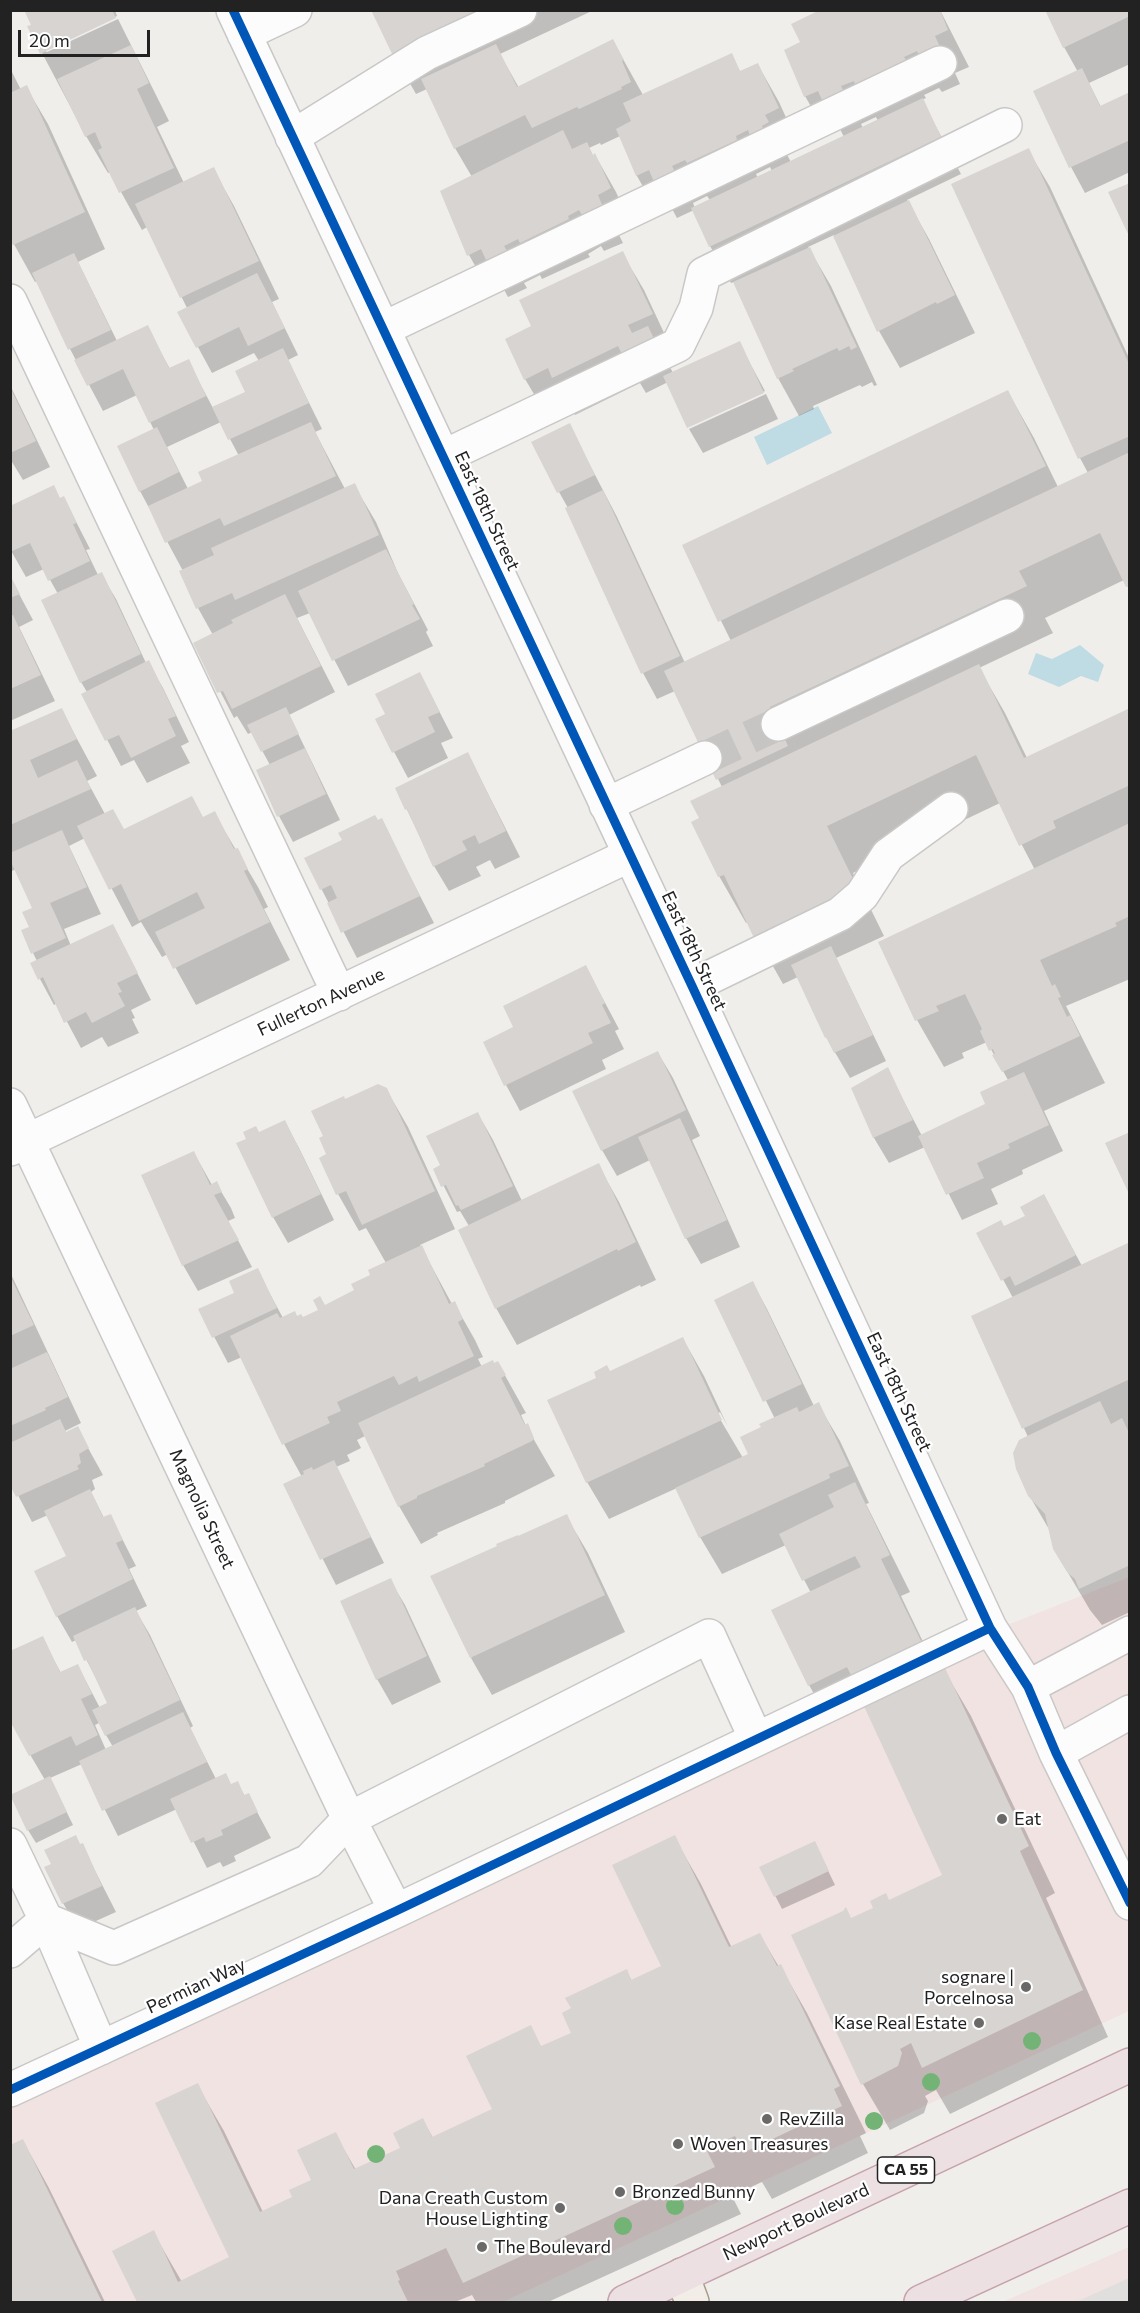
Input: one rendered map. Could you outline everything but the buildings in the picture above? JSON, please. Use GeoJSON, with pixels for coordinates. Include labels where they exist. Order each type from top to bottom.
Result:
{"type":"FeatureCollection","features":[{"type":"Feature","properties":{"kind":"highway","name":"Newport Boulevard"},"geometry":{"type":"LineString","coordinates":[[625,2302],[687,2289],[1130,2065]]}},
{"type":"Feature","properties":{"kind":"highway"},"geometry":{"type":"LineString","coordinates":[[921,2302],[1130,2206]]}},
{"type":"Feature","properties":{"kind":"street"},"geometry":{"type":"LineString","coordinates":[[239,22],[295,10]]}},
{"type":"Feature","properties":{"kind":"street"},"geometry":{"type":"LineString","coordinates":[[292,137],[427,53],[520,10]]}},
{"type":"Feature","properties":{"kind":"street","name":"East 18th Street"},"geometry":{"type":"LineString","coordinates":[[239,22],[692,986],[990,1628],[1028,1687],[1056,1753],[1130,1902]]}},
{"type":"Feature","properties":{"kind":"street"},"geometry":{"type":"LineString","coordinates":[[383,329],[940,63]]}},
{"type":"Feature","properties":{"kind":"street"},"geometry":{"type":"LineString","coordinates":[[443,457],[678,345],[696,308],[704,274],[1005,125]]}},
{"type":"Feature","properties":{"kind":"street"},"geometry":{"type":"LineString","coordinates":[[10,301],[339,994]]}},
{"type":"Feature","properties":{"kind":"street"},"geometry":{"type":"LineString","coordinates":[[778,724],[1007,616]]}},
{"type":"Feature","properties":{"kind":"street"},"geometry":{"type":"LineString","coordinates":[[606,805],[705,758]]}},
{"type":"Feature","properties":{"kind":"street"},"geometry":{"type":"LineString","coordinates":[[692,986],[840,914],[862,895],[888,855],[951,809]]}},
{"type":"Feature","properties":{"kind":"street","name":"Fullerton Avenue"},"geometry":{"type":"LineString","coordinates":[[19,1145],[630,855]]}},
{"type":"Feature","properties":{"kind":"street","name":"Magnolia Street"},"geometry":{"type":"LineString","coordinates":[[10,1105],[19,1145],[396,1911]]}},
{"type":"Feature","properties":{"kind":"street","name":"Permian Way"},"geometry":{"type":"LineString","coordinates":[[10,2090],[396,1911],[990,1628]]}},
{"type":"Feature","properties":{"kind":"street"},"geometry":{"type":"LineString","coordinates":[[1028,1687],[1130,1633]]}},
{"type":"Feature","properties":{"kind":"street"},"geometry":{"type":"LineString","coordinates":[[46,1920],[114,1948],[309,1861],[349,1819],[709,1636],[756,1739]]}},
{"type":"Feature","properties":{"kind":"street"},"geometry":{"type":"LineString","coordinates":[[1056,1753],[1130,1712]]}},
{"type":"Feature","properties":{"kind":"street"},"geometry":{"type":"LineString","coordinates":[[10,1845],[46,1920],[101,2048]]}},
{"type":"Feature","properties":{"kind":"street"},"geometry":{"type":"LineString","coordinates":[[10,1951],[46,1920]]}},
{"type":"Feature","properties":{"kind":"shaded area"},"geometry":{"type":"Polygon","coordinates":[[[1129,1577],[1129,2011],[503,2302],[11,2302],[11,2095],[954,1646],[1129,1577]]]}},
{"type":"Feature","properties":{"kind":"shaded area"},"geometry":{"type":"Polygon","coordinates":[[[1129,2247],[1129,2302],[1002,2302],[1129,2247]]]}},
{"type":"Feature","properties":{"kind":"shaded area"},"geometry":{"type":"Polygon","coordinates":[[[1129,2278],[1129,2302],[1076,2302],[1129,2278]]]}},
{"type":"Feature","properties":{"kind":"water"},"geometry":{"type":"Polygon","coordinates":[[[818,406],[832,433],[767,465],[754,437],[818,406]]]}},
{"type":"Feature","properties":{"kind":"water"},"geometry":{"type":"Polygon","coordinates":[[[1080,645],[1104,665],[1098,682],[1081,676],[1059,687],[1028,674],[1036,653],[1052,659],[1080,645]]]}},
{"type":"Feature","properties":{"kind":"tunnel"},"geometry":{"type":"LineString","coordinates":[[705,758],[778,724]]}},
{"type":"Feature","properties":{"kind":"cycle path"},"geometry":{"type":"LineString","coordinates":[[233,10],[692,986],[990,1628],[1028,1687],[1056,1753],[1130,1903]]}},
{"type":"Feature","properties":{"kind":"cycle path"},"geometry":{"type":"LineString","coordinates":[[10,2090],[396,1911],[990,1628]]}},
{"type":"Feature","properties":{"kind":"place","name":"Eat"},"geometry":{"type":"Point","coordinates":[1002,1819]}},
{"type":"Feature","properties":{"kind":"place","name":"sognare | Porcelnosa"},"geometry":{"type":"Point","coordinates":[1026,1987]}},
{"type":"Feature","properties":{"kind":"place","name":"Kase Real Estate"},"geometry":{"type":"Point","coordinates":[979,2023]}},
{"type":"Feature","properties":{"kind":"place","name":"RevZilla"},"geometry":{"type":"Point","coordinates":[767,2119]}},
{"type":"Feature","properties":{"kind":"place","name":"Woven Treasures"},"geometry":{"type":"Point","coordinates":[678,2144]}},
{"type":"Feature","properties":{"kind":"place","name":"Bronzed Bunny"},"geometry":{"type":"Point","coordinates":[620,2192]}},
{"type":"Feature","properties":{"kind":"place","name":"Dana Creath Custom House Lighting"},"geometry":{"type":"Point","coordinates":[560,2208]}},
{"type":"Feature","properties":{"kind":"place","name":"The Boulevard"},"geometry":{"type":"Point","coordinates":[482,2247]}}]}
